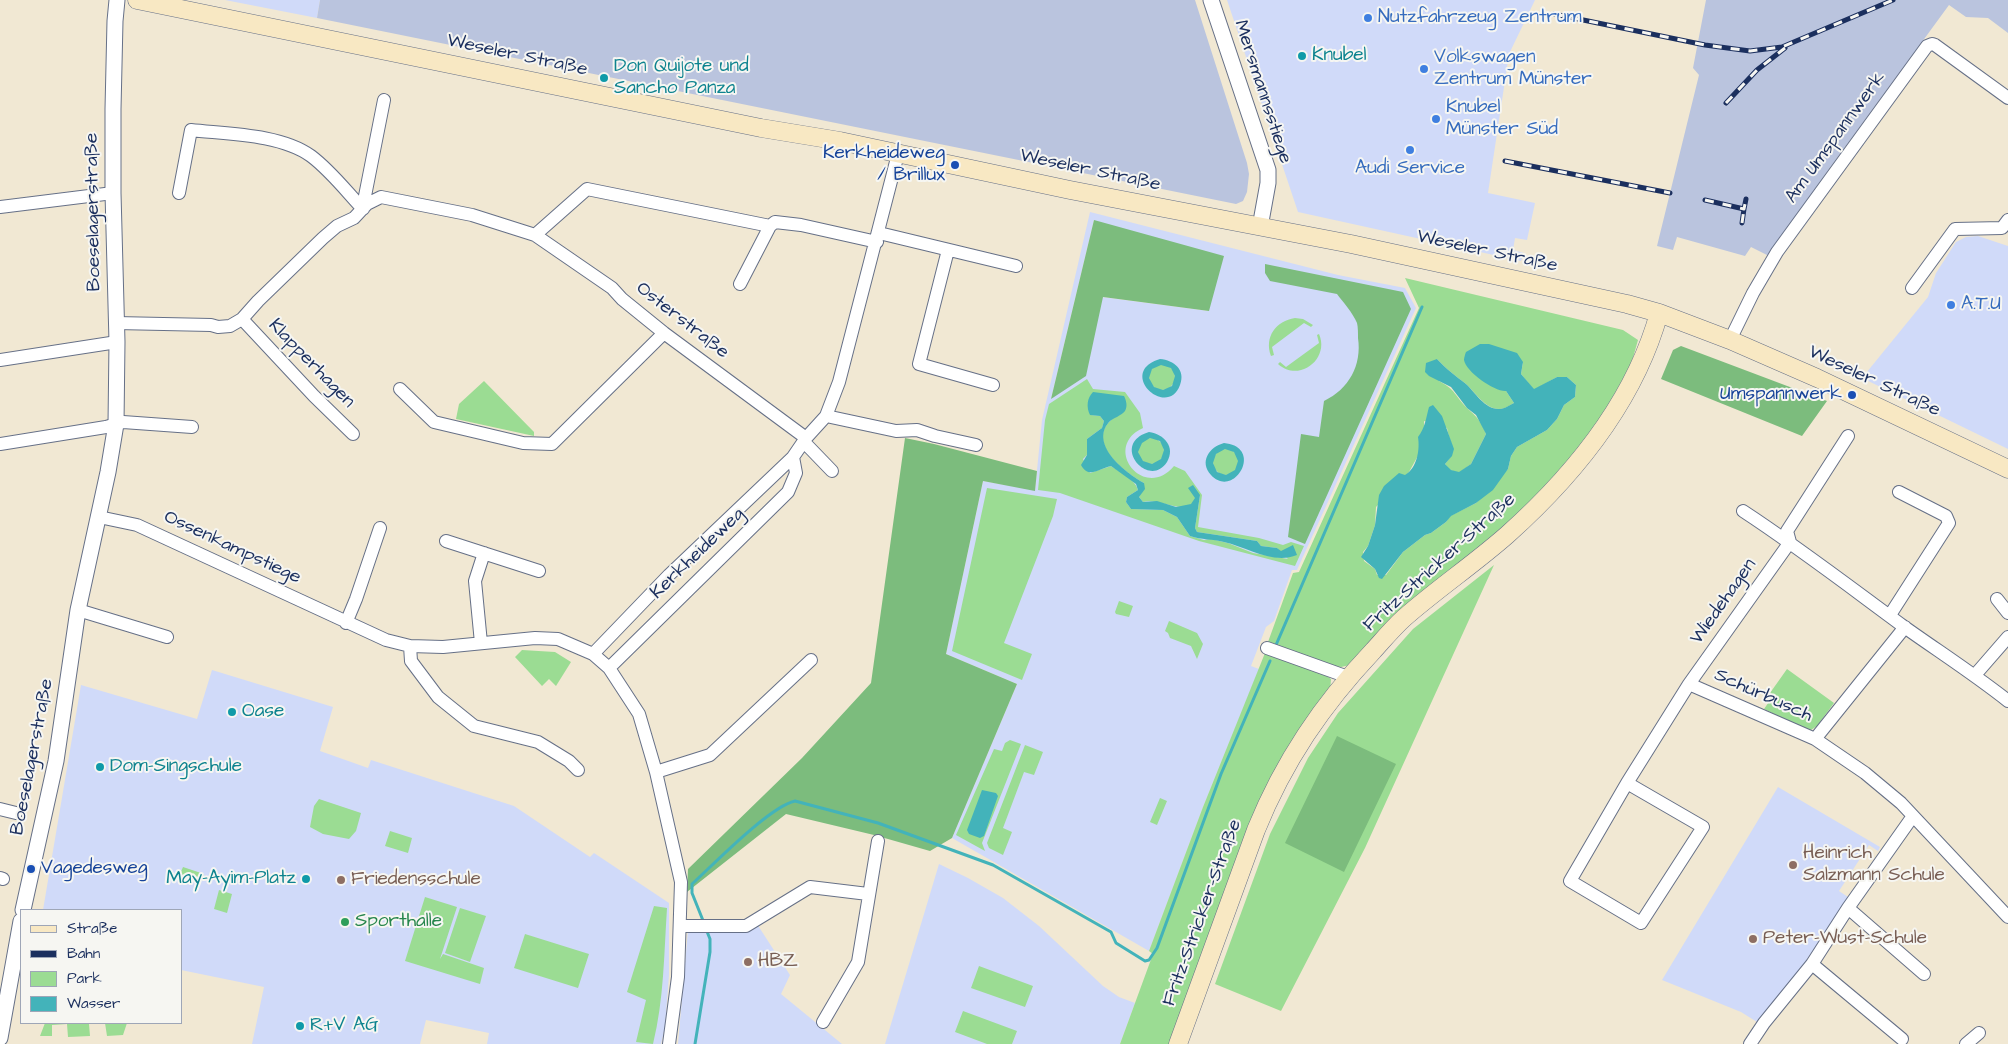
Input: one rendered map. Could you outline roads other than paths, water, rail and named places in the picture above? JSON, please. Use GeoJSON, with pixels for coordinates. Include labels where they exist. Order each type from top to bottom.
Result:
{"type":"FeatureCollection","features":[{"type":"Feature","properties":{"kind":"main road","name":"Weseler Straße"},"geometry":{"type":"LineString","coordinates":[[137,0],[595,95],[898,154],[1260,228],[1351,244],[1600,297],[1659,313],[1730,340],[1817,378],[2008,470]]}},
{"type":"Feature","properties":{"kind":"main road","name":"Fritz-Stricker-Straße"},"geometry":{"type":"LineString","coordinates":[[1178,1044],[1270,798],[1295,751],[1326,705],[1348,677],[1404,619],[1507,535],[1549,494],[1568,472],[1612,414],[1632,380],[1651,340],[1659,313]]}},
{"type":"Feature","properties":{"kind":"street","name":"Boeselagerstraße"},"geometry":{"type":"LineString","coordinates":[[24,909],[56,761],[78,610],[99,517],[116,424],[117,342],[113,193],[113,89],[114,21],[117,0]]}},
{"type":"Feature","properties":{"kind":"street","name":"Mersmannsstiege"},"geometry":{"type":"LineString","coordinates":[[1210,0],[1268,170],[1268,183],[1260,228]]}},
{"type":"Feature","properties":{"kind":"street","name":"Am Umspannwerk"},"geometry":{"type":"LineString","coordinates":[[1730,340],[1753,293],[1777,252],[1927,46],[1935,45],[2008,98]]}},
{"type":"Feature","properties":{"kind":"street"},"geometry":{"type":"LineString","coordinates":[[365,207],[365,196],[384,100]]}},
{"type":"Feature","properties":{"kind":"street"},"geometry":{"type":"LineString","coordinates":[[179,193],[191,130],[268,139],[291,145],[310,155],[365,207]]}},
{"type":"Feature","properties":{"kind":"street","name":"Kerkheideweg"},"geometry":{"type":"LineString","coordinates":[[593,654],[669,574],[794,457],[805,440],[826,416],[839,382],[898,154]]}},
{"type":"Feature","properties":{"kind":"street"},"geometry":{"type":"LineString","coordinates":[[535,235],[587,189],[773,224],[878,237],[948,250],[1016,266]]}},
{"type":"Feature","properties":{"kind":"street"},"geometry":{"type":"LineString","coordinates":[[0,207],[113,193]]}},
{"type":"Feature","properties":{"kind":"street","name":"Osterstraße"},"geometry":{"type":"LineString","coordinates":[[242,320],[258,301],[323,238],[338,226],[354,218],[365,207],[381,197],[472,215],[535,235],[612,288],[622,299],[664,333],[805,440]]}},
{"type":"Feature","properties":{"kind":"street"},"geometry":{"type":"LineString","coordinates":[[1912,288],[1955,229],[2002,228],[2008,220]]}},
{"type":"Feature","properties":{"kind":"street"},"geometry":{"type":"LineString","coordinates":[[740,284],[773,224]]}},
{"type":"Feature","properties":{"kind":"street"},"geometry":{"type":"LineString","coordinates":[[948,250],[919,364],[993,385]]}},
{"type":"Feature","properties":{"kind":"street"},"geometry":{"type":"LineString","coordinates":[[116,323],[210,324],[222,327],[230,326],[242,320]]}},
{"type":"Feature","properties":{"kind":"street","name":"Klapperhagen"},"geometry":{"type":"LineString","coordinates":[[242,320],[314,396],[354,434]]}},
{"type":"Feature","properties":{"kind":"street"},"geometry":{"type":"LineString","coordinates":[[400,389],[434,422],[523,443],[552,444],[664,333]]}},
{"type":"Feature","properties":{"kind":"street"},"geometry":{"type":"LineString","coordinates":[[0,360],[117,342]]}},
{"type":"Feature","properties":{"kind":"street"},"geometry":{"type":"LineString","coordinates":[[826,416],[896,431],[918,430],[935,436],[976,445]]}},
{"type":"Feature","properties":{"kind":"street"},"geometry":{"type":"LineString","coordinates":[[0,444],[124,422],[192,427]]}},
{"type":"Feature","properties":{"kind":"street","name":"Wiedehagen"},"geometry":{"type":"LineString","coordinates":[[1689,684],[1790,542],[1787,531],[1848,436]]}},
{"type":"Feature","properties":{"kind":"street"},"geometry":{"type":"LineString","coordinates":[[805,440],[832,471]]}},
{"type":"Feature","properties":{"kind":"street","name":"Kerkheideweg"},"geometry":{"type":"LineString","coordinates":[[609,668],[788,492],[796,473],[794,457]]}},
{"type":"Feature","properties":{"kind":"street"},"geometry":{"type":"LineString","coordinates":[[1890,616],[1949,523],[1946,516],[1899,492]]}},
{"type":"Feature","properties":{"kind":"street"},"geometry":{"type":"LineString","coordinates":[[1743,510],[1975,675],[2008,701]]}},
{"type":"Feature","properties":{"kind":"street","name":"Ossenkampstiege"},"geometry":{"type":"LineString","coordinates":[[99,517],[137,525],[386,640],[410,646],[443,647],[534,638],[558,639],[593,654],[609,668],[639,714],[656,772],[680,882],[686,926],[670,1044]]}},
{"type":"Feature","properties":{"kind":"street"},"geometry":{"type":"LineString","coordinates":[[346,623],[380,528]]}},
{"type":"Feature","properties":{"kind":"street"},"geometry":{"type":"LineString","coordinates":[[446,541],[539,571]]}},
{"type":"Feature","properties":{"kind":"street"},"geometry":{"type":"LineString","coordinates":[[481,643],[475,581],[484,553]]}},
{"type":"Feature","properties":{"kind":"street"},"geometry":{"type":"LineString","coordinates":[[1997,600],[2008,613]]}},
{"type":"Feature","properties":{"kind":"street"},"geometry":{"type":"LineString","coordinates":[[78,610],[166,637]]}},
{"type":"Feature","properties":{"kind":"street"},"geometry":{"type":"LineString","coordinates":[[1814,739],[1904,626]]}},
{"type":"Feature","properties":{"kind":"street"},"geometry":{"type":"LineString","coordinates":[[1975,675],[2008,637]]}},
{"type":"Feature","properties":{"kind":"street"},"geometry":{"type":"LineString","coordinates":[[410,646],[411,661],[438,697],[474,726],[538,742],[569,761],[578,770]]}},
{"type":"Feature","properties":{"kind":"street"},"geometry":{"type":"LineString","coordinates":[[1267,648],[1348,677]]}},
{"type":"Feature","properties":{"kind":"street"},"geometry":{"type":"LineString","coordinates":[[656,772],[710,755],[811,660]]}},
{"type":"Feature","properties":{"kind":"street","name":"Schürbusch"},"geometry":{"type":"LineString","coordinates":[[1627,783],[1703,827],[1641,923],[1570,881],[1627,783],[1689,684],[1814,739],[1866,773],[1913,816],[2008,917]]}},
{"type":"Feature","properties":{"kind":"street","name":"Boeselagerstraße"},"geometry":{"type":"LineString","coordinates":[[0,808],[16,813]]}},
{"type":"Feature","properties":{"kind":"street"},"geometry":{"type":"LineString","coordinates":[[1750,1044],[1764,1023],[1812,964],[1848,908],[1913,816]]}},
{"type":"Feature","properties":{"kind":"street"},"geometry":{"type":"LineString","coordinates":[[823,1022],[858,962],[878,841]]}},
{"type":"Feature","properties":{"kind":"street"},"geometry":{"type":"LineString","coordinates":[[686,926],[746,926],[810,887],[868,894]]}},
{"type":"Feature","properties":{"kind":"street"},"geometry":{"type":"LineString","coordinates":[[1848,908],[1924,974]]}},
{"type":"Feature","properties":{"kind":"street"},"geometry":{"type":"LineString","coordinates":[[0,1038],[20,927]]}},
{"type":"Feature","properties":{"kind":"street"},"geometry":{"type":"LineString","coordinates":[[1812,964],[1902,1039]]}},
{"type":"Feature","properties":{"kind":"street"},"geometry":{"type":"LineString","coordinates":[[1966,1044],[1979,1033]]}},
{"type":"Feature","properties":{"kind":"water"},"geometry":{"type":"Polygon","coordinates":[[[1480,344],[1489,344],[1517,353],[1523,362],[1521,374],[1534,389],[1557,377],[1567,377],[1576,385],[1575,397],[1564,405],[1557,419],[1547,430],[1517,447],[1511,456],[1508,469],[1493,490],[1476,503],[1451,516],[1431,533],[1425,535],[1403,552],[1382,579],[1379,578],[1375,569],[1361,557],[1368,546],[1375,525],[1379,495],[1384,486],[1399,473],[1405,475],[1415,463],[1419,447],[1418,437],[1424,426],[1429,407],[1433,405],[1442,416],[1454,449],[1452,456],[1445,464],[1451,470],[1459,472],[1471,464],[1486,434],[1476,415],[1467,408],[1451,387],[1425,372],[1426,363],[1437,359],[1490,407],[1502,409],[1514,403],[1506,391],[1488,385],[1466,365],[1464,360],[1466,352],[1480,344]]]}},
{"type":"Feature","properties":{"kind":"water"},"geometry":{"type":"Polygon","coordinates":[[[1160,359],[1170,361],[1178,367],[1181,380],[1174,394],[1165,398],[1156,396],[1149,390],[1144,382],[1143,373],[1148,365],[1160,359]],[[1161,365],[1152,369],[1149,378],[1154,387],[1163,390],[1172,386],[1175,376],[1171,368],[1161,365]]]}},
{"type":"Feature","properties":{"kind":"water"},"geometry":{"type":"Polygon","coordinates":[[[1093,392],[1124,396],[1125,398],[1127,405],[1125,411],[1109,422],[1104,431],[1104,440],[1112,457],[1128,472],[1144,483],[1145,489],[1139,497],[1143,502],[1157,501],[1176,507],[1191,504],[1195,498],[1188,488],[1193,485],[1200,495],[1195,528],[1197,532],[1257,541],[1261,546],[1277,548],[1281,551],[1293,545],[1297,555],[1288,558],[1269,557],[1233,544],[1190,536],[1177,517],[1163,510],[1131,509],[1126,502],[1127,497],[1138,490],[1136,484],[1111,466],[1091,472],[1084,469],[1081,465],[1087,455],[1087,439],[1102,428],[1104,421],[1100,416],[1090,415],[1088,400],[1093,392]]]}},
{"type":"Feature","properties":{"kind":"water"},"geometry":{"type":"Polygon","coordinates":[[[1149,432],[1164,438],[1170,451],[1167,462],[1159,469],[1151,471],[1143,468],[1136,462],[1132,454],[1132,446],[1138,438],[1149,432]],[[1150,438],[1142,443],[1138,452],[1143,461],[1152,464],[1161,459],[1164,450],[1160,441],[1150,438]]]}},
{"type":"Feature","properties":{"kind":"water"},"geometry":{"type":"Polygon","coordinates":[[[1224,443],[1236,447],[1243,453],[1242,470],[1236,477],[1228,481],[1220,481],[1207,470],[1207,456],[1210,451],[1224,443]],[[1225,449],[1216,454],[1213,463],[1217,472],[1226,475],[1235,470],[1238,461],[1234,452],[1225,449]]]}},
{"type":"Feature","properties":{"kind":"water"},"geometry":{"type":"Polygon","coordinates":[[[982,790],[996,793],[998,796],[984,836],[980,838],[969,834],[967,830],[982,790]]]}},
{"type":"Feature","properties":{"kind":"waterway"},"geometry":{"type":"LineString","coordinates":[[1276,645],[1422,307]]}},
{"type":"Feature","properties":{"kind":"waterway"},"geometry":{"type":"LineString","coordinates":[[704,923],[692,893],[692,884],[757,825],[784,805],[795,801],[878,823],[993,865],[1111,932],[1116,943],[1145,961],[1149,960],[1157,948],[1221,774],[1270,661]]}},
{"type":"Feature","properties":{"kind":"waterway"},"geometry":{"type":"LineString","coordinates":[[695,1044],[710,952],[710,939],[706,929]]}},
{"type":"Feature","properties":{"kind":"railway"},"geometry":{"type":"LineString","coordinates":[[1554,14],[1705,45],[1750,51],[1782,47],[1893,0]]}},
{"type":"Feature","properties":{"kind":"railway"},"geometry":{"type":"LineString","coordinates":[[1726,103],[1757,70],[1785,48]]}},
{"type":"Feature","properties":{"kind":"railway"},"geometry":{"type":"LineString","coordinates":[[1505,161],[1670,193]]}},
{"type":"Feature","properties":{"kind":"railway"},"geometry":{"type":"LineString","coordinates":[[1705,200],[1744,209],[1746,199]]}},
{"type":"Feature","properties":{"kind":"railway"},"geometry":{"type":"LineString","coordinates":[[1742,223],[1744,209]]}},
{"type":"Feature","properties":{"kind":"place","name":"Nutzfahrzeug Zentrum"},"geometry":{"type":"Point","coordinates":[1368,18]}},
{"type":"Feature","properties":{"kind":"place","name":"Knubel"},"geometry":{"type":"Point","coordinates":[1302,56]}},
{"type":"Feature","properties":{"kind":"place","name":"Volkswagen Zentrum Münster"},"geometry":{"type":"Point","coordinates":[1424,69]}},
{"type":"Feature","properties":{"kind":"place","name":"Don Quijote und Sancho Panza"},"geometry":{"type":"Point","coordinates":[604,78]}},
{"type":"Feature","properties":{"kind":"place","name":"Knubel Münster Süd"},"geometry":{"type":"Point","coordinates":[1436,119]}},
{"type":"Feature","properties":{"kind":"place","name":"Audi Service"},"geometry":{"type":"Point","coordinates":[1410,150]}},
{"type":"Feature","properties":{"kind":"place","name":"Kerkheideweg / Brillux"},"geometry":{"type":"Point","coordinates":[955,165]}},
{"type":"Feature","properties":{"kind":"place","name":"A.T.U"},"geometry":{"type":"Point","coordinates":[1951,305]}},
{"type":"Feature","properties":{"kind":"place","name":"Umspannwerk"},"geometry":{"type":"Point","coordinates":[1852,395]}},
{"type":"Feature","properties":{"kind":"place","name":"Oase"},"geometry":{"type":"Point","coordinates":[232,712]}},
{"type":"Feature","properties":{"kind":"place","name":"Dom-Singschule"},"geometry":{"type":"Point","coordinates":[100,767]}},
{"type":"Feature","properties":{"kind":"place","name":"Heinrich Salzmann Schule"},"geometry":{"type":"Point","coordinates":[1793,865]}},
{"type":"Feature","properties":{"kind":"place","name":"Vagedesweg"},"geometry":{"type":"Point","coordinates":[31,869]}},
{"type":"Feature","properties":{"kind":"place","name":"May-Ayim-Platz"},"geometry":{"type":"Point","coordinates":[306,879]}},
{"type":"Feature","properties":{"kind":"place","name":"Friedensschule"},"geometry":{"type":"Point","coordinates":[341,880]}},
{"type":"Feature","properties":{"kind":"place","name":"Sporthalle"},"geometry":{"type":"Point","coordinates":[345,922]}},
{"type":"Feature","properties":{"kind":"place","name":"Peter-Wust-Schule"},"geometry":{"type":"Point","coordinates":[1753,939]}},
{"type":"Feature","properties":{"kind":"place","name":"HBZ"},"geometry":{"type":"Point","coordinates":[748,962]}},
{"type":"Feature","properties":{"kind":"place","name":"R+V AG"},"geometry":{"type":"Point","coordinates":[300,1026]}}]}
